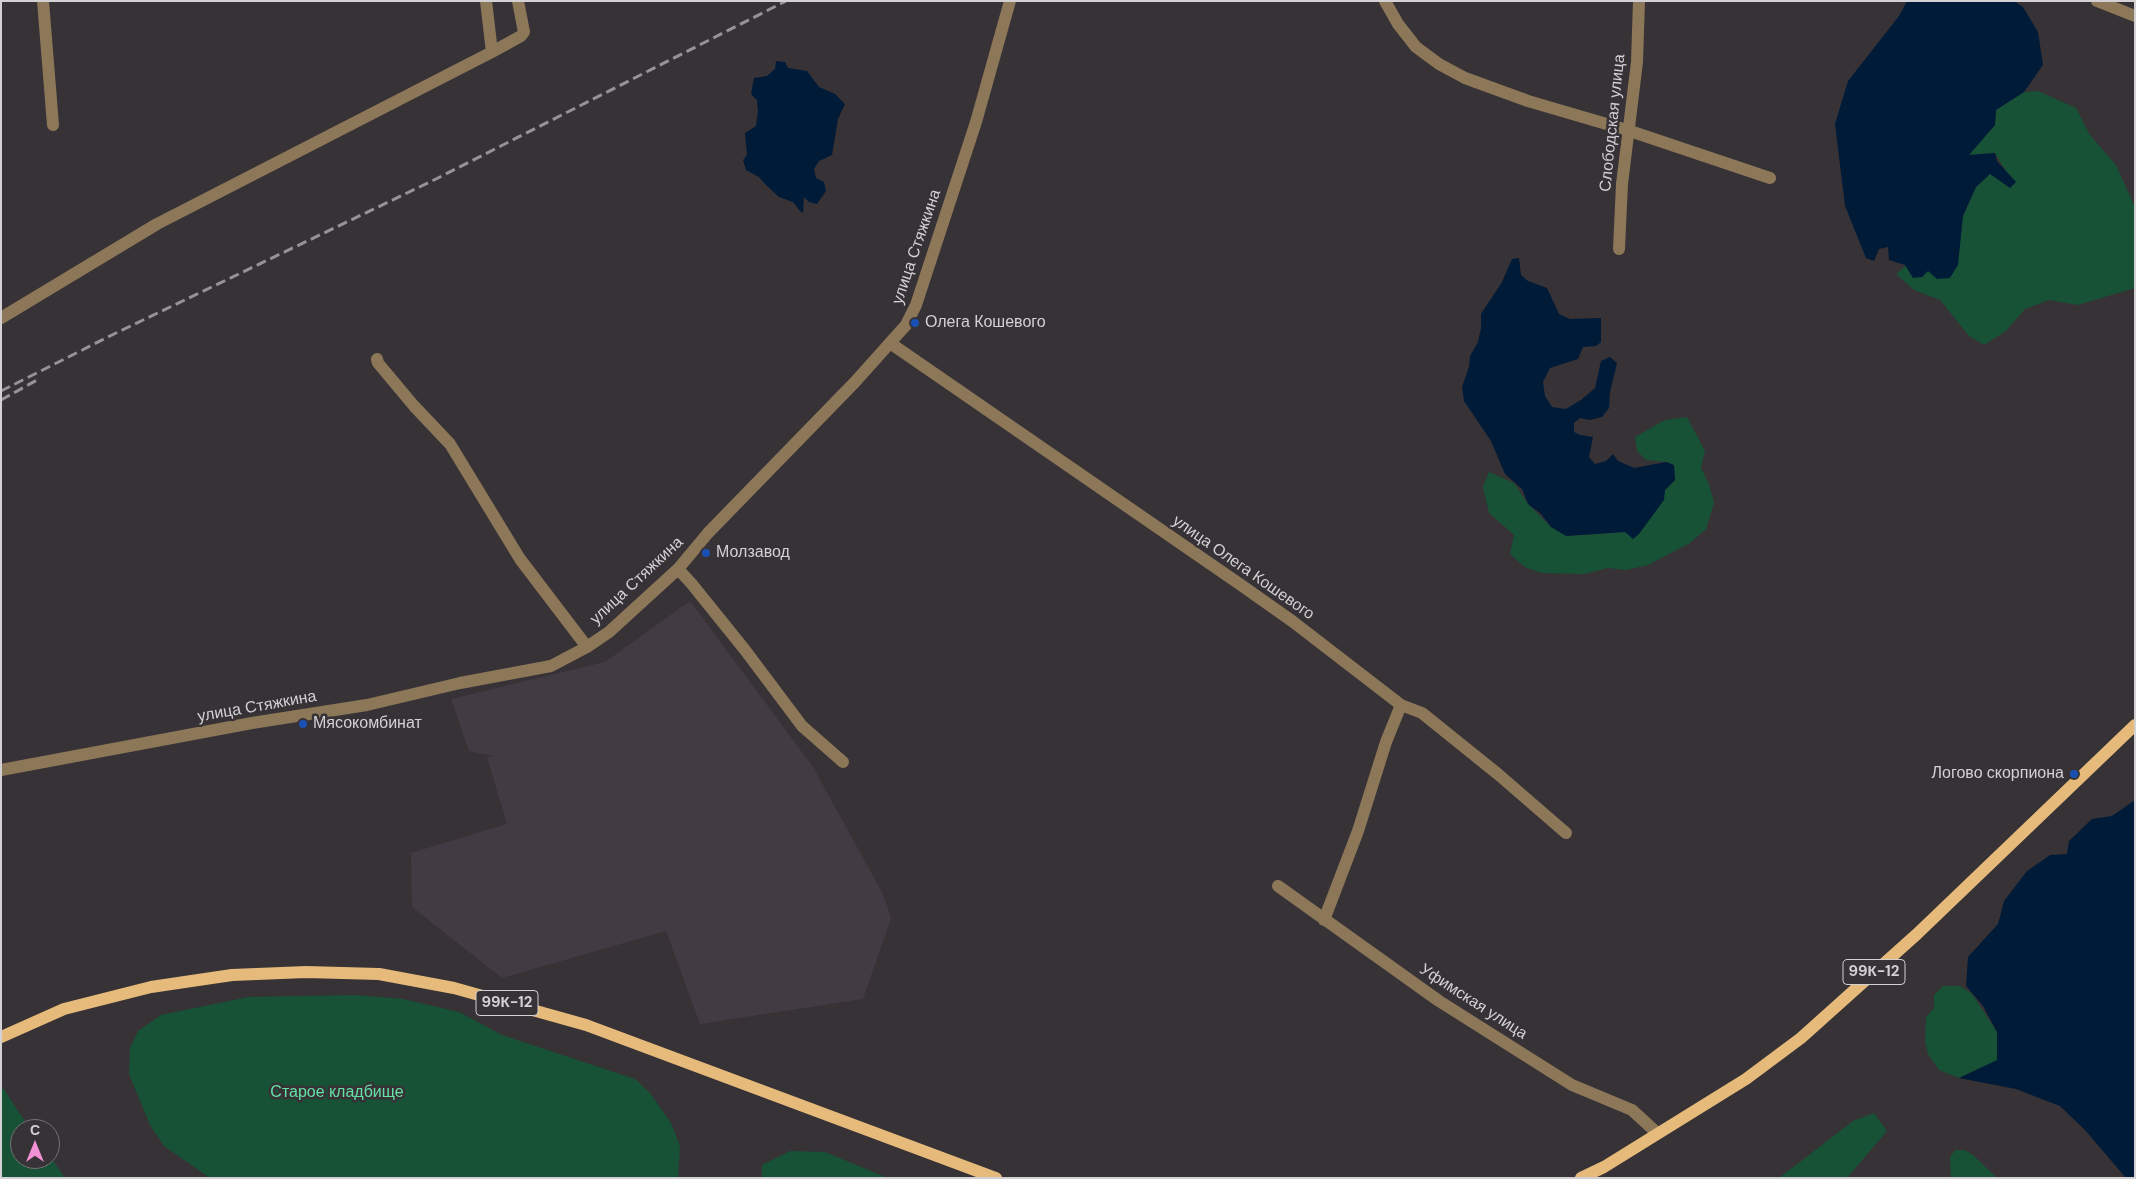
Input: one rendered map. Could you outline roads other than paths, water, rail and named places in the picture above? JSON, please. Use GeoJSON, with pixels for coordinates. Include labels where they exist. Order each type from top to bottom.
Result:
{"type":"FeatureCollection","features":[{"type":"Feature","properties":{"kind":"main road","name":"99К-12"},"geometry":{"type":"LineString","coordinates":[[1581,1178],[1604,1167],[1746,1079],[1801,1038],[1916,934],[2135,725]]}},
{"type":"Feature","properties":{"kind":"main road","name":"99К-12"},"geometry":{"type":"LineString","coordinates":[[1,1038],[64,1009],[151,987],[232,975],[306,972],[379,974],[454,988],[586,1025],[996,1178]]}},
{"type":"Feature","properties":{"kind":"street"},"geometry":{"type":"LineString","coordinates":[[43,1],[53,125]]}},
{"type":"Feature","properties":{"kind":"street"},"geometry":{"type":"LineString","coordinates":[[486,1],[492,52]]}},
{"type":"Feature","properties":{"kind":"street"},"geometry":{"type":"LineString","coordinates":[[1,318],[157,224],[521,36],[524,32],[518,1]]}},
{"type":"Feature","properties":{"kind":"street","name":"улица Стяжкина"},"geometry":{"type":"LineString","coordinates":[[1,770],[252,723],[367,705],[460,683],[551,666],[587,647],[609,632],[678,569],[708,533],[906,325],[916,305],[976,122],[1010,1]]}},
{"type":"Feature","properties":{"kind":"street"},"geometry":{"type":"LineString","coordinates":[[1385,1],[1398,24],[1416,47],[1439,64],[1457,74],[1528,101],[1628,130],[1770,178]]}},
{"type":"Feature","properties":{"kind":"street","name":"Слободская улица"},"geometry":{"type":"LineString","coordinates":[[1619,249],[1622,184],[1637,62],[1639,1]]}},
{"type":"Feature","properties":{"kind":"street"},"geometry":{"type":"LineString","coordinates":[[2097,1],[2135,16]]}},
{"type":"Feature","properties":{"kind":"street","name":"улица Олега Кошевого"},"geometry":{"type":"LineString","coordinates":[[890,343],[1241,585],[1401,705],[1422,713],[1499,775],[1566,833]]}},
{"type":"Feature","properties":{"kind":"street"},"geometry":{"type":"LineString","coordinates":[[377,359],[378,363],[414,406],[450,444],[520,559],[587,647]]}},
{"type":"Feature","properties":{"kind":"street"},"geometry":{"type":"LineString","coordinates":[[678,569],[745,650],[776,694],[802,726],[843,762]]}},
{"type":"Feature","properties":{"kind":"street"},"geometry":{"type":"LineString","coordinates":[[1324,920],[1358,832],[1386,742],[1401,705]]}},
{"type":"Feature","properties":{"kind":"street","name":"Уфимская улица"},"geometry":{"type":"LineString","coordinates":[[1278,886],[1439,1001],[1572,1085],[1632,1110],[1657,1133]]}},
{"type":"Feature","properties":{"kind":"water"},"geometry":{"type":"Polygon","coordinates":[[[1907,1],[2014,1],[2023,7],[2038,32],[2043,65],[2024,92],[1996,110],[1995,125],[1969,155],[1995,153],[1997,161],[2016,182],[2010,188],[1990,174],[1976,187],[1963,216],[1958,265],[1950,278],[1937,279],[1928,271],[1922,277],[1913,278],[1905,265],[1889,260],[1888,247],[1879,249],[1874,261],[1866,258],[1845,206],[1835,124],[1848,81],[1899,16],[1907,1]]]}},
{"type":"Feature","properties":{"kind":"water"},"geometry":{"type":"Polygon","coordinates":[[[776,61],[785,62],[788,68],[807,71],[819,87],[835,94],[845,104],[838,119],[832,155],[819,161],[814,169],[816,178],[824,182],[826,191],[817,204],[809,202],[804,197],[803,213],[793,202],[779,197],[759,177],[746,170],[743,160],[747,155],[745,133],[756,126],[757,100],[751,94],[754,78],[767,76],[775,69],[776,61]]]}},
{"type":"Feature","properties":{"kind":"water"},"geometry":{"type":"Polygon","coordinates":[[[1519,258],[1521,275],[1528,281],[1547,288],[1559,314],[1570,319],[1601,318],[1601,342],[1596,346],[1583,347],[1578,359],[1550,368],[1543,382],[1545,396],[1552,407],[1566,409],[1581,400],[1595,388],[1601,361],[1610,357],[1617,363],[1610,392],[1609,408],[1602,417],[1590,420],[1580,418],[1574,423],[1574,432],[1593,437],[1589,457],[1595,464],[1606,461],[1613,454],[1618,461],[1634,468],[1666,462],[1674,465],[1675,480],[1665,490],[1664,500],[1639,534],[1633,539],[1625,532],[1566,536],[1551,527],[1541,514],[1528,504],[1522,489],[1505,474],[1491,441],[1464,401],[1462,387],[1469,367],[1470,356],[1478,342],[1481,314],[1502,282],[1512,259],[1519,258]]]}},
{"type":"Feature","properties":{"kind":"water"},"geometry":{"type":"Polygon","coordinates":[[[2135,800],[2135,1178],[2126,1178],[2085,1130],[2060,1106],[2016,1089],[1959,1078],[1997,1060],[1997,1032],[1983,1006],[1966,986],[1968,957],[1998,924],[2004,901],[2027,871],[2050,855],[2067,854],[2069,841],[2092,819],[2112,816],[2135,800]]]}},
{"type":"Feature","properties":{"kind":"railway"},"geometry":{"type":"LineString","coordinates":[[1,391],[114,334],[432,181],[786,1]]}},
{"type":"Feature","properties":{"kind":"railway"},"geometry":{"type":"LineString","coordinates":[[1,400],[37,380]]}},
{"type":"Feature","properties":{"kind":"place","name":"Олега Кошевого"},"geometry":{"type":"Point","coordinates":[915,323]}},
{"type":"Feature","properties":{"kind":"place","name":"Молзавод"},"geometry":{"type":"Point","coordinates":[706,553]}},
{"type":"Feature","properties":{"kind":"place","name":"Мясокомбинат"},"geometry":{"type":"Point","coordinates":[303,724]}},
{"type":"Feature","properties":{"kind":"place","name":"Логово скорпиона"},"geometry":{"type":"Point","coordinates":[2074,774]}},
{"type":"Feature","properties":{"kind":"park label","name":"Старое кладбище"},"geometry":{"type":"Point","coordinates":[337,1093]}}]}
